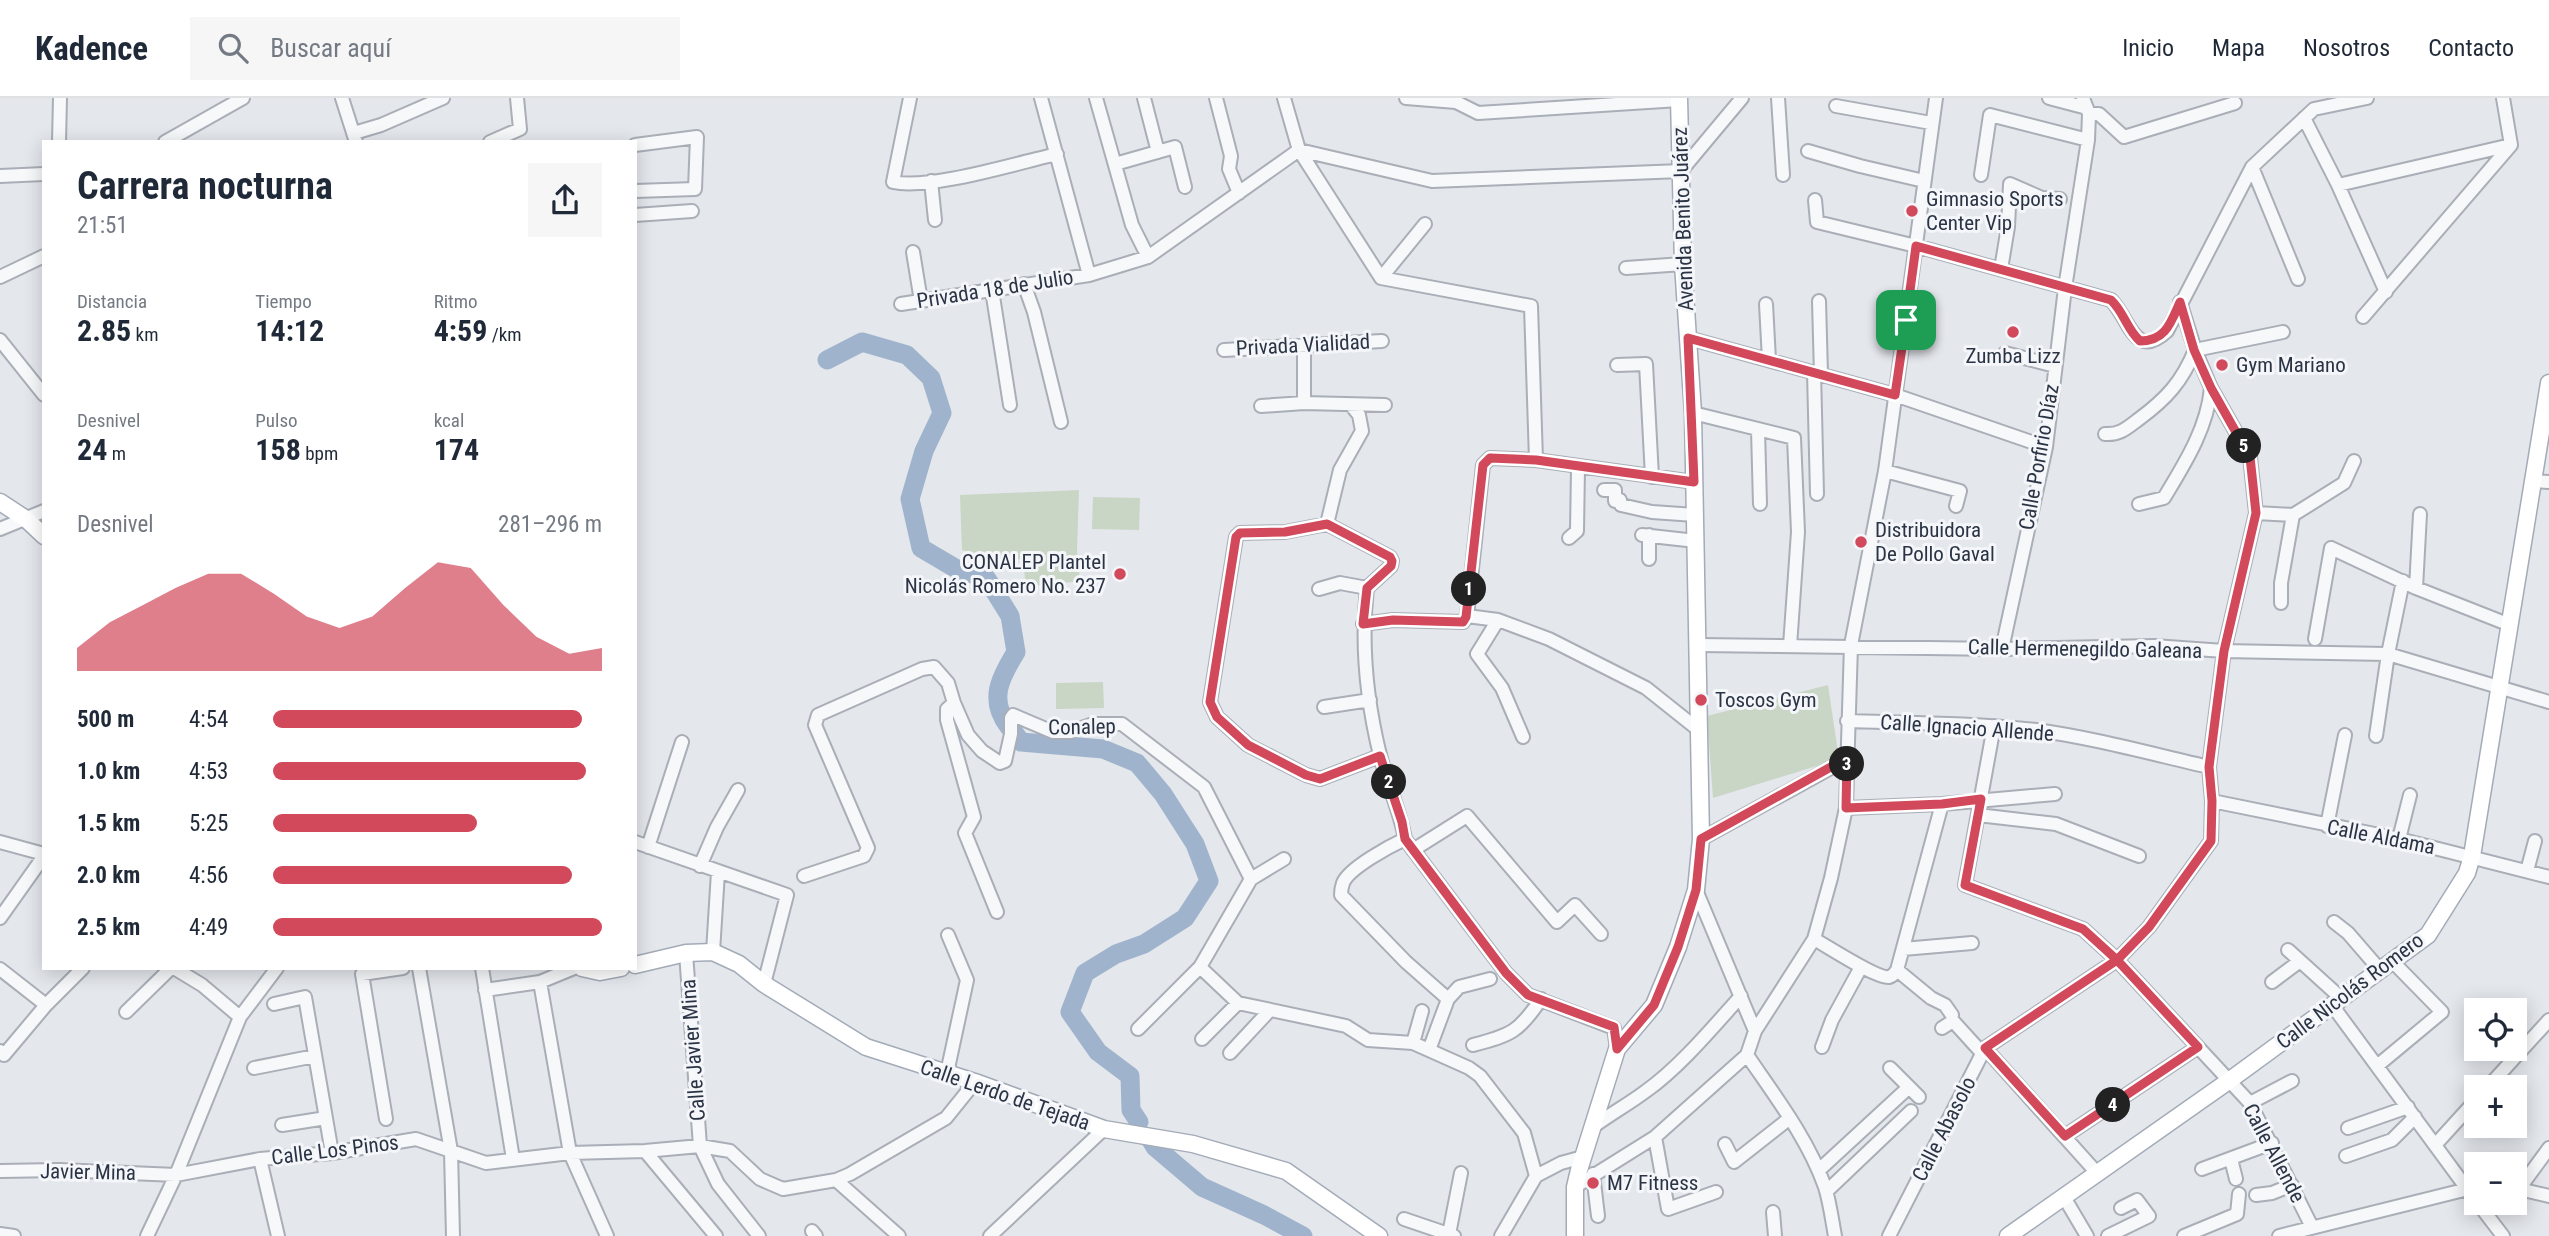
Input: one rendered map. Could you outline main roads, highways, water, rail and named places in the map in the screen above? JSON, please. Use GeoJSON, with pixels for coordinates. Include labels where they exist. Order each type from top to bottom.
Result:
{"type":"FeatureCollection","features":[{"type":"Feature","properties":{"kind":"main road","name":"Avenida Benito Juárez"},"geometry":{"type":"LineString","coordinates":[[1575,1236],[1576,1187],[1617,1049],[1654,1005],[1678,947],[1696,890],[1701,839],[1693,413],[1683,264],[1679,99]]}},
{"type":"Feature","properties":{"kind":"main road","name":"Calle Nicolás Romero"},"geometry":{"type":"LineString","coordinates":[[2008,1236],[2230,1080],[2428,935],[2467,873],[2472,856],[2510,625],[2541,482],[2549,383]]}},
{"type":"Feature","properties":{"kind":"main road"},"geometry":{"type":"LineString","coordinates":[[0,502],[26,519],[42,534]]}},
{"type":"Feature","properties":{"kind":"main road","name":"Calle Lerdo de Tejada"},"geometry":{"type":"LineString","coordinates":[[637,964],[686,953],[713,952],[739,964],[764,984],[866,1047],[975,1082],[1104,1129],[1194,1144],[1286,1171],[1379,1236]]}},
{"type":"Feature","properties":{"kind":"main road"},"geometry":{"type":"LineString","coordinates":[[591,970],[610,970]]}},
{"type":"Feature","properties":{"kind":"waterway"},"geometry":{"type":"LineString","coordinates":[[827,360],[862,342],[907,355],[931,378],[942,413],[924,451],[910,499],[921,548],[955,568],[987,579],[1010,616],[1016,652],[1001,680],[998,698],[999,708],[1009,727]]}},
{"type":"Feature","properties":{"kind":"waterway"},"geometry":{"type":"LineString","coordinates":[[1013,731],[1021,742],[1103,749],[1137,763],[1163,794],[1195,844],[1209,881],[1185,918],[1144,944],[1116,954],[1085,973],[1070,1012],[1098,1052],[1130,1076],[1131,1110],[1139,1122]]}},
{"type":"Feature","properties":{"kind":"waterway"},"geometry":{"type":"LineString","coordinates":[[1150,1139],[1155,1147],[1202,1187],[1303,1236]]}},
{"type":"Feature","properties":{"kind":"place","name":"Gimnasio Sports Center Vip"},"geometry":{"type":"Point","coordinates":[1912,211]}},
{"type":"Feature","properties":{"kind":"place","name":"Zumba Lizz"},"geometry":{"type":"Point","coordinates":[2013,332]}},
{"type":"Feature","properties":{"kind":"place","name":"Gym Mariano"},"geometry":{"type":"Point","coordinates":[2222,365]}},
{"type":"Feature","properties":{"kind":"place","name":"Distribuidora De Pollo Gaval"},"geometry":{"type":"Point","coordinates":[1861,542]}},
{"type":"Feature","properties":{"kind":"place","name":"CONALEP Plantel Nicolás Romero No. 237"},"geometry":{"type":"Point","coordinates":[1120,574]}},
{"type":"Feature","properties":{"kind":"place","name":"Toscos Gym"},"geometry":{"type":"Point","coordinates":[1701,700]}},
{"type":"Feature","properties":{"kind":"place","name":"M7 Fitness"},"geometry":{"type":"Point","coordinates":[1593,1183]}}]}
